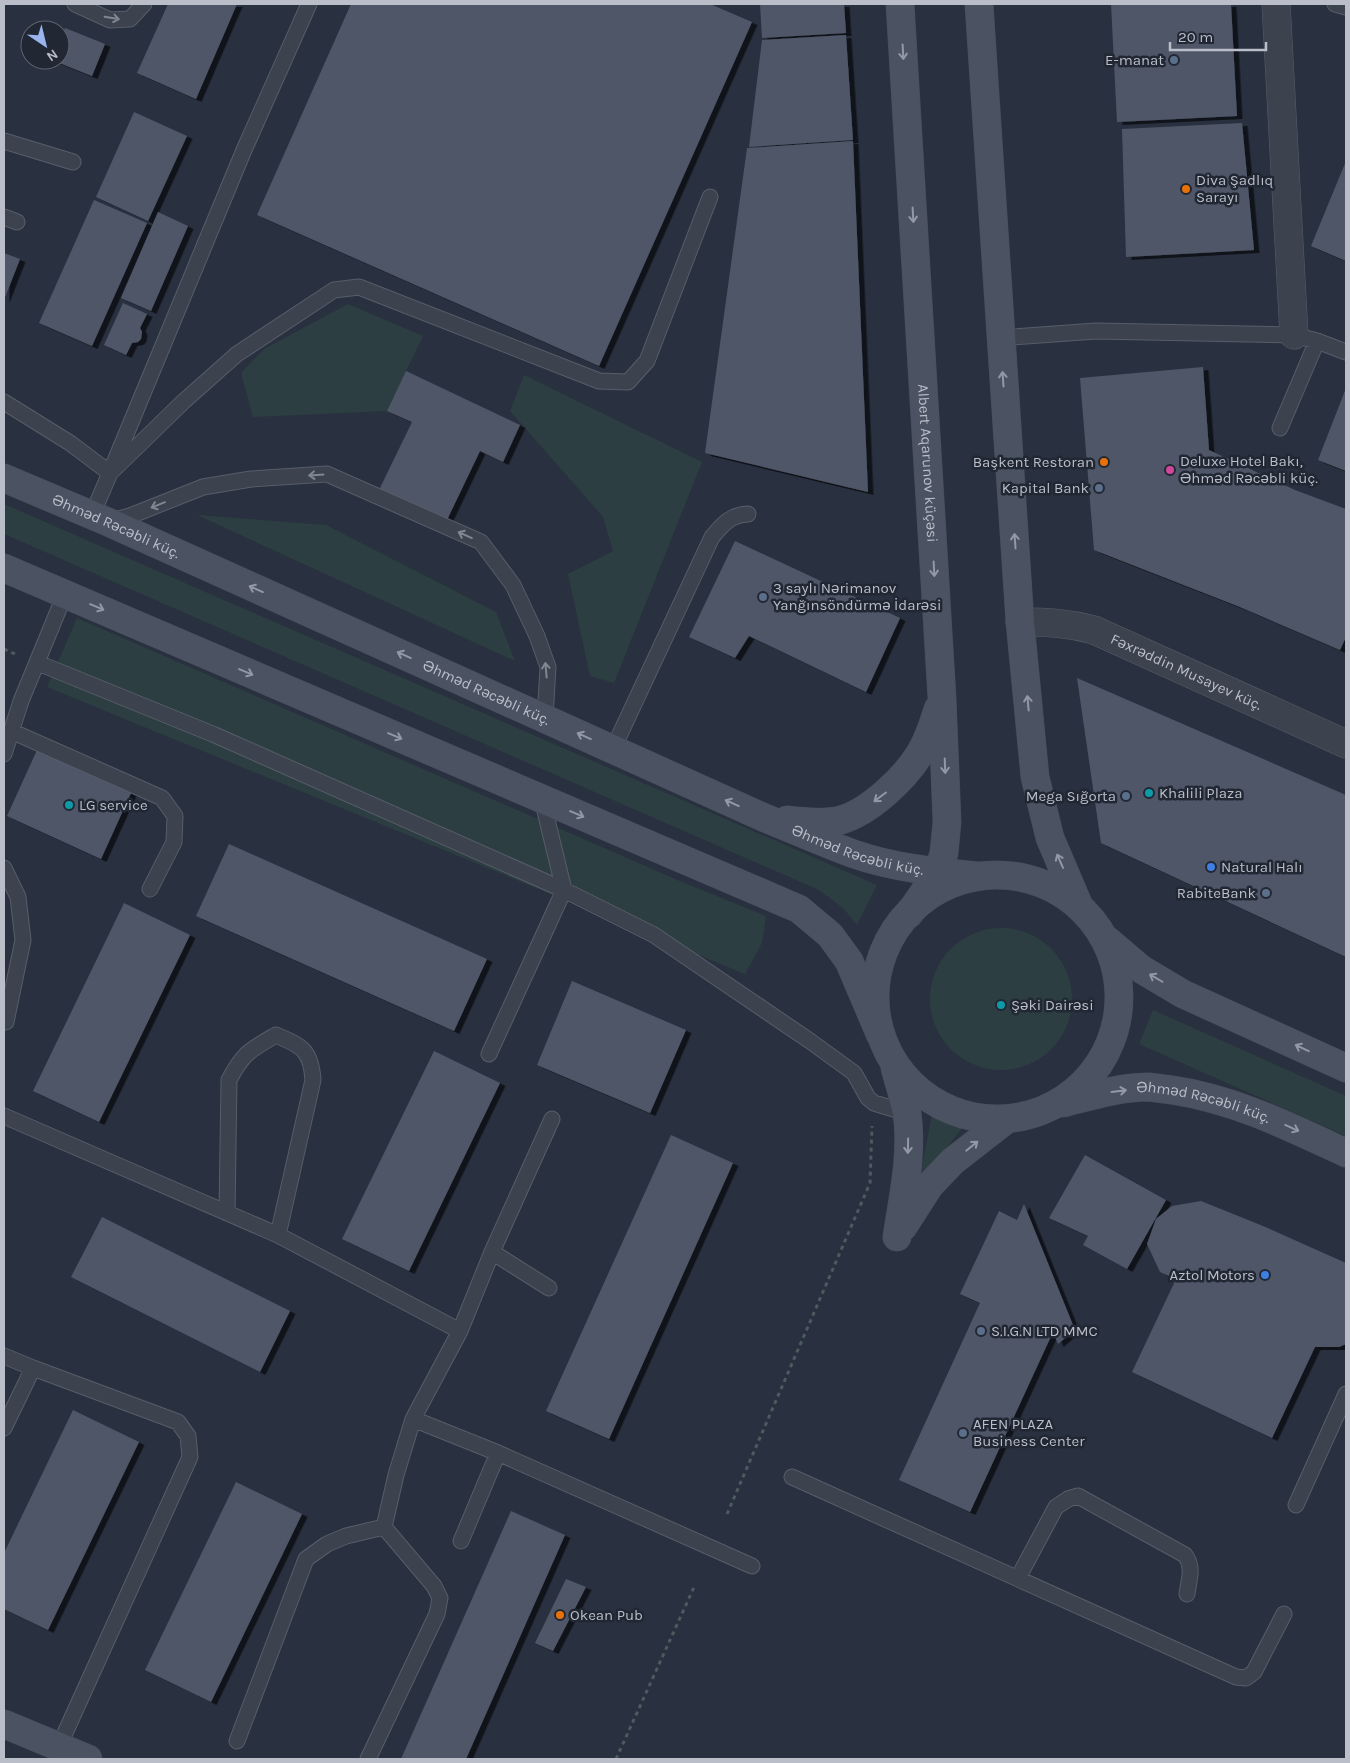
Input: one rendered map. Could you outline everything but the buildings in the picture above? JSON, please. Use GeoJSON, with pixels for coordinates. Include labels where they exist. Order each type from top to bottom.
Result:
{"type":"FeatureCollection","features":[{"type":"Feature","properties":{"kind":"main road","name":"Albert Aqarunov küçəsi"},"geometry":{"type":"LineString","coordinates":[[900,4],[942,698],[947,822],[944,853],[938,871],[908,914]]}},
{"type":"Feature","properties":{"kind":"main road"},"geometry":{"type":"LineString","coordinates":[[979,4],[1020,622],[1035,777],[1050,838],[1079,906],[1105,938],[1141,969],[1183,994],[1346,1068]]}},
{"type":"Feature","properties":{"kind":"main road","name":"Əhməd Rəcəbli küç."},"geometry":{"type":"LineString","coordinates":[[4,478],[100,519],[765,818],[854,854],[893,864],[978,876]]}},
{"type":"Feature","properties":{"kind":"main road"},"geometry":{"type":"LineString","coordinates":[[4,568],[798,909],[830,935],[849,961],[894,1064],[907,1113],[908,1166],[897,1236],[930,1184],[953,1161],[1007,1119]]}},
{"type":"Feature","properties":{"kind":"main road"},"geometry":{"type":"LineString","coordinates":[[765,818],[806,822],[840,820],[866,808],[890,790],[919,755],[931,730],[942,698]]}},
{"type":"Feature","properties":{"kind":"main road"},"geometry":{"type":"LineString","coordinates":[[880,1034],[875,1002],[878,970],[890,940],[908,914],[929,896],[953,883],[978,876],[1015,876],[1050,887],[1079,906]]}},
{"type":"Feature","properties":{"kind":"main road"},"geometry":{"type":"LineString","coordinates":[[894,1064],[916,1089],[944,1107],[975,1118],[1007,1119],[1039,1112],[1055,1105],[1081,1086],[1102,1061],[1115,1032],[1120,1000],[1116,968],[1105,938]]}},
{"type":"Feature","properties":{"kind":"main road","name":"Əhməd Rəcəbli küç."},"geometry":{"type":"LineString","coordinates":[[1055,1105],[1106,1092],[1149,1087],[1192,1093],[1238,1106],[1272,1119],[1346,1153]]}},
{"type":"Feature","properties":{"kind":"main road"},"geometry":{"type":"LineString","coordinates":[[4,1724],[57,1753],[88,1759]]}},
{"type":"Feature","properties":{"kind":"street"},"geometry":{"type":"LineString","coordinates":[[1276,4],[1305,338]]}},
{"type":"Feature","properties":{"kind":"street","name":"Fəxrəddin Musayev küç."},"geometry":{"type":"LineString","coordinates":[[1020,622],[1069,624],[1094,630],[1346,744]]}},
{"type":"Feature","properties":{"kind":"lane"},"geometry":{"type":"LineString","coordinates":[[75,4],[110,20],[130,19],[144,4]]}},
{"type":"Feature","properties":{"kind":"lane"},"geometry":{"type":"LineString","coordinates":[[308,4],[244,150],[110,473],[100,519],[130,516],[203,487],[251,479],[327,474],[480,542],[513,585],[548,667],[545,718]]}},
{"type":"Feature","properties":{"kind":"lane"},"geometry":{"type":"LineString","coordinates":[[1335,4],[1346,7]]}},
{"type":"Feature","properties":{"kind":"lane"},"geometry":{"type":"LineString","coordinates":[[4,141],[73,162]]}},
{"type":"Feature","properties":{"kind":"lane"},"geometry":{"type":"LineString","coordinates":[[110,473],[237,354],[334,290],[359,287],[599,381],[628,382],[647,361],[710,197]]}},
{"type":"Feature","properties":{"kind":"lane"},"geometry":{"type":"LineString","coordinates":[[1000,338],[1096,332],[1305,338],[1346,352]]}},
{"type":"Feature","properties":{"kind":"lane"},"geometry":{"type":"LineString","coordinates":[[1280,428],[1305,338]]}},
{"type":"Feature","properties":{"kind":"lane"},"geometry":{"type":"LineString","coordinates":[[4,402],[70,443],[110,473]]}},
{"type":"Feature","properties":{"kind":"lane"},"geometry":{"type":"LineString","coordinates":[[613,749],[712,537],[724,522],[737,515],[748,514]]}},
{"type":"Feature","properties":{"kind":"lane"},"geometry":{"type":"LineString","coordinates":[[4,754],[20,701],[38,663],[65,594]]}},
{"type":"Feature","properties":{"kind":"lane"},"geometry":{"type":"LineString","coordinates":[[38,663],[215,735],[564,890],[654,935],[854,1073],[868,1098],[874,1103],[907,1113]]}},
{"type":"Feature","properties":{"kind":"lane"},"geometry":{"type":"LineString","coordinates":[[11,731],[162,798],[175,816],[174,842],[150,889]]}},
{"type":"Feature","properties":{"kind":"lane"},"geometry":{"type":"LineString","coordinates":[[489,1054],[564,890],[542,799]]}},
{"type":"Feature","properties":{"kind":"lane"},"geometry":{"type":"LineString","coordinates":[[4,868],[18,897],[23,940],[6,1022]]}},
{"type":"Feature","properties":{"kind":"lane"},"geometry":{"type":"LineString","coordinates":[[227,1213],[229,1080],[237,1064],[247,1052],[276,1036],[299,1045],[312,1062],[313,1080],[278,1235]]}},
{"type":"Feature","properties":{"kind":"lane"},"geometry":{"type":"LineString","coordinates":[[4,1116],[278,1235],[460,1331]]}},
{"type":"Feature","properties":{"kind":"lane"},"geometry":{"type":"LineString","coordinates":[[384,1527],[396,1475],[413,1419],[460,1331],[492,1252],[552,1119]]}},
{"type":"Feature","properties":{"kind":"lane"},"geometry":{"type":"LineString","coordinates":[[492,1252],[548,1288]]}},
{"type":"Feature","properties":{"kind":"lane"},"geometry":{"type":"LineString","coordinates":[[4,1356],[178,1422],[188,1436],[190,1456],[57,1753]]}},
{"type":"Feature","properties":{"kind":"lane"},"geometry":{"type":"LineString","coordinates":[[4,1428],[33,1368]]}},
{"type":"Feature","properties":{"kind":"lane"},"geometry":{"type":"LineString","coordinates":[[1296,1505],[1346,1394]]}},
{"type":"Feature","properties":{"kind":"lane"},"geometry":{"type":"LineString","coordinates":[[413,1419],[498,1453],[752,1566]]}},
{"type":"Feature","properties":{"kind":"lane"},"geometry":{"type":"LineString","coordinates":[[461,1541],[498,1453]]}},
{"type":"Feature","properties":{"kind":"lane"},"geometry":{"type":"LineString","coordinates":[[792,1478],[1236,1677],[1246,1678],[1254,1672],[1284,1614]]}},
{"type":"Feature","properties":{"kind":"lane"},"geometry":{"type":"LineString","coordinates":[[1018,1578],[1056,1507],[1068,1499],[1078,1496],[1185,1555],[1190,1561],[1191,1568],[1186,1594]]}},
{"type":"Feature","properties":{"kind":"lane"},"geometry":{"type":"LineString","coordinates":[[237,1741],[306,1559],[327,1544],[346,1536],[384,1527]]}},
{"type":"Feature","properties":{"kind":"lane"},"geometry":{"type":"LineString","coordinates":[[368,1759],[437,1614],[440,1598],[434,1586],[384,1527]]}},
{"type":"Feature","properties":{"kind":"path"},"geometry":{"type":"LineString","coordinates":[[728,1514],[870,1183],[872,1129],[868,1098]]}},
{"type":"Feature","properties":{"kind":"path"},"geometry":{"type":"LineString","coordinates":[[616,1759],[695,1585]]}},
{"type":"Feature","properties":{"kind":"shaded area"},"geometry":{"type":"Polygon","coordinates":[[[348,304],[423,336],[387,411],[253,417],[241,373],[264,349],[348,304]]]}},
{"type":"Feature","properties":{"kind":"shaded area"},"geometry":{"type":"Polygon","coordinates":[[[524,375],[702,462],[614,683],[590,676],[568,574],[613,551],[603,517],[510,411],[524,375]]]}},
{"type":"Feature","properties":{"kind":"shaded area"},"geometry":{"type":"Polygon","coordinates":[[[4,504],[877,885],[857,925],[843,908],[819,890],[4,534],[4,504]]]}},
{"type":"Feature","properties":{"kind":"shaded area"},"geometry":{"type":"Polygon","coordinates":[[[197,515],[326,525],[496,612],[515,661],[197,515]]]}},
{"type":"Feature","properties":{"kind":"shaded area"},"geometry":{"type":"Polygon","coordinates":[[[77,618],[682,882],[766,916],[762,943],[745,974],[47,687],[77,618]]]}},
{"type":"Feature","properties":{"kind":"shaded area","name":"Şəki Dairəsi"},"geometry":{"type":"Polygon","coordinates":[[[1001,928],[1015,929],[1028,933],[1041,940],[1051,949],[1060,959],[1067,972],[1071,985],[1071,1013],[1067,1026],[1060,1039],[1051,1049],[1041,1058],[1028,1065],[1015,1069],[1001,1070],[987,1069],[974,1065],[961,1058],[951,1049],[942,1039],[935,1026],[931,1013],[930,999],[931,985],[935,972],[942,959],[951,949],[961,940],[974,933],[987,929],[1001,928]]]}},
{"type":"Feature","properties":{"kind":"shaded area"},"geometry":{"type":"Polygon","coordinates":[[[1153,1010],[1346,1096],[1346,1136],[1139,1044],[1153,1010]]]}},
{"type":"Feature","properties":{"kind":"shaded area"},"geometry":{"type":"Polygon","coordinates":[[[932,1114],[963,1127],[919,1183],[932,1114]]]}},
{"type":"Feature","properties":{"kind":"place","name":"E-manat"},"geometry":{"type":"Point","coordinates":[1174,60]}},
{"type":"Feature","properties":{"kind":"place","name":"Diva Şadlıq Sarayı"},"geometry":{"type":"Point","coordinates":[1186,189]}},
{"type":"Feature","properties":{"kind":"place","name":"Başkent Restoran"},"geometry":{"type":"Point","coordinates":[1104,462]}},
{"type":"Feature","properties":{"kind":"place","name":"Deluxe Hotel Bakı, Əhməd Rəcəbli küç."},"geometry":{"type":"Point","coordinates":[1170,470]}},
{"type":"Feature","properties":{"kind":"place","name":"Kapital Bank"},"geometry":{"type":"Point","coordinates":[1099,488]}},
{"type":"Feature","properties":{"kind":"place","name":"3 saylı Nərimanov Yanğınsöndürmə İdarəsi"},"geometry":{"type":"Point","coordinates":[763,597]}},
{"type":"Feature","properties":{"kind":"place","name":"Khalili Plaza"},"geometry":{"type":"Point","coordinates":[1149,793]}},
{"type":"Feature","properties":{"kind":"place","name":"Mega Sığorta"},"geometry":{"type":"Point","coordinates":[1126,796]}},
{"type":"Feature","properties":{"kind":"place","name":"LG service"},"geometry":{"type":"Point","coordinates":[69,805]}},
{"type":"Feature","properties":{"kind":"place","name":"Natural Halı"},"geometry":{"type":"Point","coordinates":[1211,867]}},
{"type":"Feature","properties":{"kind":"place","name":"RabiteBank"},"geometry":{"type":"Point","coordinates":[1266,893]}},
{"type":"Feature","properties":{"kind":"place","name":"Şəki Dairəsi"},"geometry":{"type":"Point","coordinates":[1001,1005]}},
{"type":"Feature","properties":{"kind":"place","name":"Aztol Motors"},"geometry":{"type":"Point","coordinates":[1265,1275]}},
{"type":"Feature","properties":{"kind":"place","name":"S.I.G.N LTD MMC"},"geometry":{"type":"Point","coordinates":[981,1331]}},
{"type":"Feature","properties":{"kind":"place","name":"AFEN PLAZA Business Center"},"geometry":{"type":"Point","coordinates":[963,1433]}},
{"type":"Feature","properties":{"kind":"place","name":"Okean Pub"},"geometry":{"type":"Point","coordinates":[560,1615]}}]}
